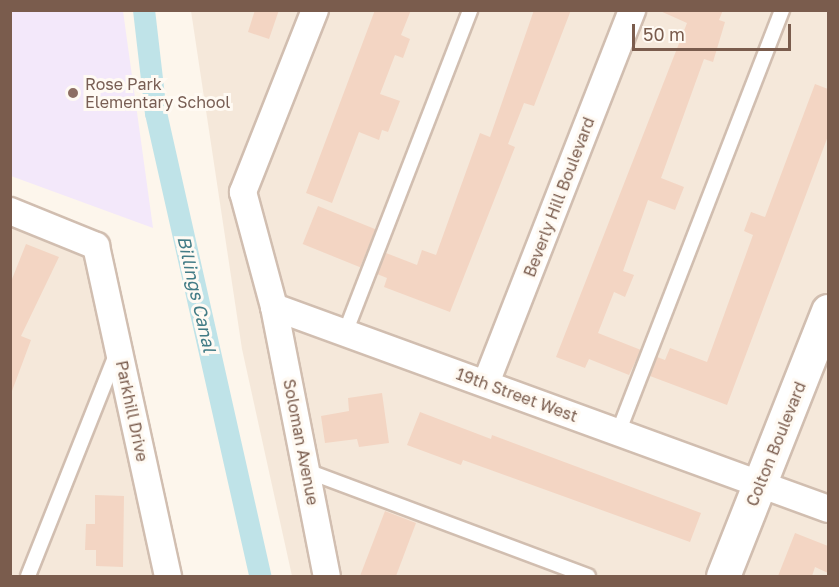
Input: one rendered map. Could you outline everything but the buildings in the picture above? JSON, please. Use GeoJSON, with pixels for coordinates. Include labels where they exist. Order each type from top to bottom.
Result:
{"type":"FeatureCollection","features":[{"type":"Feature","properties":{"kind":"street"},"geometry":{"type":"LineString","coordinates":[[274,307],[243,192],[315,10]]}},
{"type":"Feature","properties":{"kind":"street","name":"Beverly Hill Boulevard"},"geometry":{"type":"LineString","coordinates":[[486,383],[632,10]]}},
{"type":"Feature","properties":{"kind":"street","name":"Parkhill Drive"},"geometry":{"type":"LineString","coordinates":[[10,211],[96,246],[168,576]]}},
{"type":"Feature","properties":{"kind":"street","name":"19th Street West"},"geometry":{"type":"LineString","coordinates":[[274,307],[828,509]]}},
{"type":"Feature","properties":{"kind":"street","name":"Soloman Avenue"},"geometry":{"type":"LineString","coordinates":[[274,307],[327,576]]}},
{"type":"Feature","properties":{"kind":"street","name":"Colton Boulevard"},"geometry":{"type":"LineString","coordinates":[[723,576],[826,322]]}},
{"type":"Feature","properties":{"kind":"lane"},"geometry":{"type":"LineString","coordinates":[[345,333],[470,10]]}},
{"type":"Feature","properties":{"kind":"lane"},"geometry":{"type":"LineString","coordinates":[[618,432],[782,10]]}},
{"type":"Feature","properties":{"kind":"lane"},"geometry":{"type":"LineString","coordinates":[[28,576],[119,349]]}},
{"type":"Feature","properties":{"kind":"lane"},"geometry":{"type":"LineString","coordinates":[[307,471],[588,576]]}},
{"type":"Feature","properties":{"kind":"shaded area","name":"Rose Park Elementary School"},"geometry":{"type":"Polygon","coordinates":[[[10,11],[123,11],[153,228],[11,176],[10,11]]]}},
{"type":"Feature","properties":{"kind":"shaded area"},"geometry":{"type":"Polygon","coordinates":[[[191,11],[828,11],[828,576],[292,576],[242,349],[191,11]]]}},
{"type":"Feature","properties":{"kind":"shaded area"},"geometry":{"type":"Polygon","coordinates":[[[10,213],[96,246],[168,576],[11,576],[10,213]]]}},
{"type":"Feature","properties":{"kind":"waterway","name":"Billings Canal"},"geometry":{"type":"LineString","coordinates":[[144,10],[156,113],[260,576]]}},
{"type":"Feature","properties":{"kind":"place","name":"Rose Park Elementary School"},"geometry":{"type":"Point","coordinates":[73,93]}}]}
